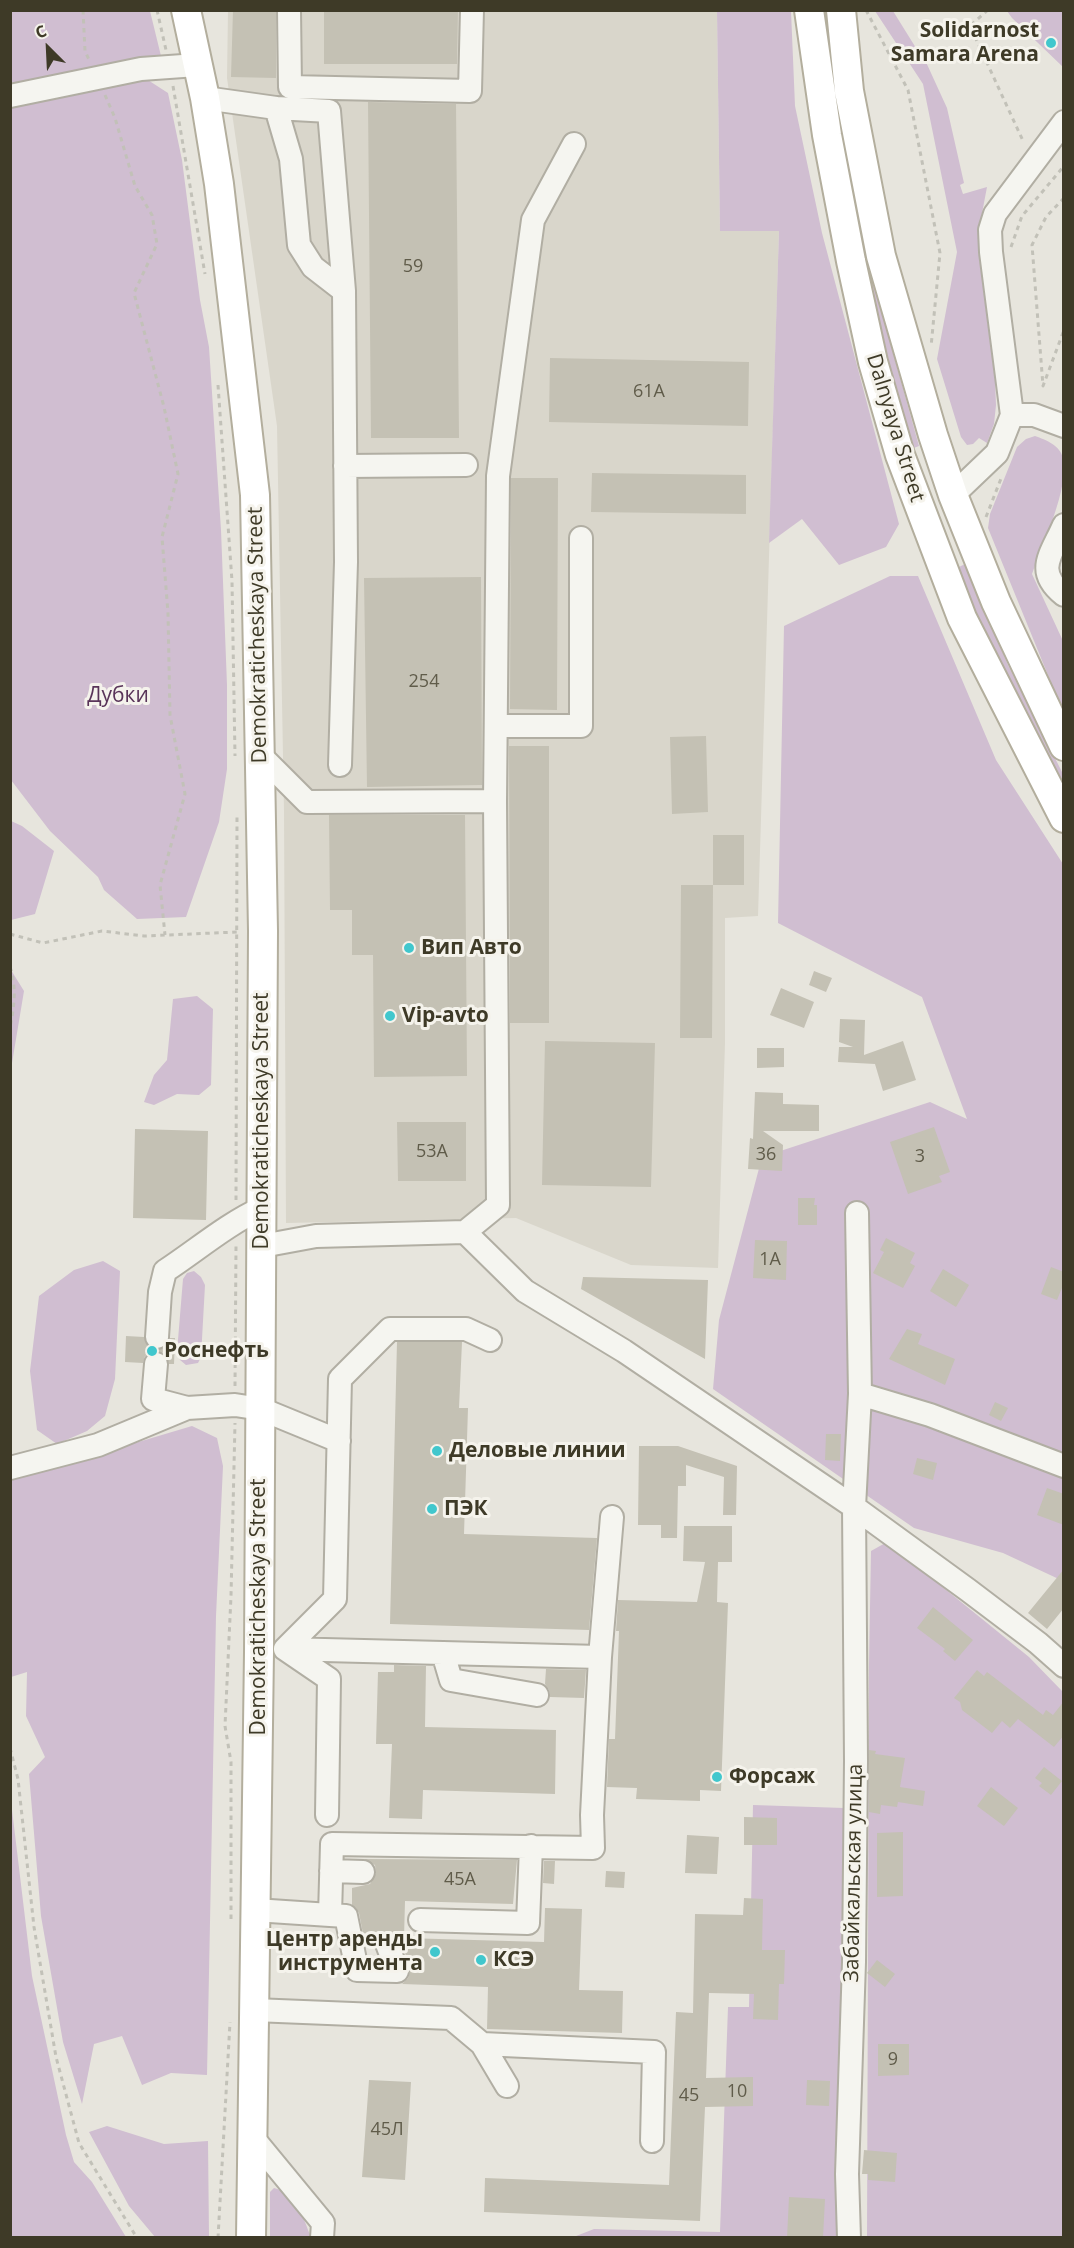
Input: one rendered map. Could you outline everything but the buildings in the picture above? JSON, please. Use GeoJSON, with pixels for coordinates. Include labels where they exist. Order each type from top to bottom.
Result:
{"type":"FeatureCollection","features":[{"type":"Feature","properties":{"kind":"main road","name":"Demokraticheskaya Street"},"geometry":{"type":"LineString","coordinates":[[186,10],[183,66],[205,98],[219,184],[255,495],[248,761],[249,1213],[262,1246],[248,1407],[272,1651],[255,1910],[242,2011],[253,2139],[252,2238]]}},
{"type":"Feature","properties":{"kind":"main road","name":"Dalnyaya Street"},"geometry":{"type":"LineString","coordinates":[[809,10],[827,135],[851,261],[873,363],[900,455],[962,618],[1064,818]]}},
{"type":"Feature","properties":{"kind":"main road","name":"Dalnyaya Street"},"geometry":{"type":"LineString","coordinates":[[841,10],[849,91],[881,256],[929,423],[953,495],[996,602],[1064,746]]}},
{"type":"Feature","properties":{"kind":"main road"},"geometry":{"type":"LineString","coordinates":[[851,261],[881,256]]}},
{"type":"Feature","properties":{"kind":"main road"},"geometry":{"type":"LineString","coordinates":[[919,509],[953,495]]}},
{"type":"Feature","properties":{"kind":"street"},"geometry":{"type":"LineString","coordinates":[[289,10],[290,87],[470,91],[472,10]]}},
{"type":"Feature","properties":{"kind":"street"},"geometry":{"type":"LineString","coordinates":[[10,96],[141,69],[183,66]]}},
{"type":"Feature","properties":{"kind":"street"},"geometry":{"type":"LineString","coordinates":[[205,98],[276,108],[329,111],[344,291],[346,562],[340,765]]}},
{"type":"Feature","properties":{"kind":"street"},"geometry":{"type":"LineString","coordinates":[[276,108],[291,159],[298,245],[313,267],[344,291]]}},
{"type":"Feature","properties":{"kind":"street"},"geometry":{"type":"LineString","coordinates":[[953,495],[997,453],[1012,415],[991,252],[990,231],[994,214],[1064,122]]}},
{"type":"Feature","properties":{"kind":"street"},"geometry":{"type":"LineString","coordinates":[[262,1246],[316,1236],[465,1232],[498,1205],[495,801],[499,465],[532,220],[574,144]]}},
{"type":"Feature","properties":{"kind":"street"},"geometry":{"type":"LineString","coordinates":[[1012,415],[1034,415],[1064,426]]}},
{"type":"Feature","properties":{"kind":"street"},"geometry":{"type":"LineString","coordinates":[[345,466],[466,465]]}},
{"type":"Feature","properties":{"kind":"street"},"geometry":{"type":"LineString","coordinates":[[1064,525],[1047,564],[1046,574],[1052,585],[1064,595]]}},
{"type":"Feature","properties":{"kind":"street"},"geometry":{"type":"LineString","coordinates":[[496,726],[581,726],[581,538]]}},
{"type":"Feature","properties":{"kind":"street"},"geometry":{"type":"LineString","coordinates":[[248,761],[307,802],[495,801]]}},
{"type":"Feature","properties":{"kind":"street"},"geometry":{"type":"LineString","coordinates":[[157,1337],[160,1292],[165,1271],[249,1213]]}},
{"type":"Feature","properties":{"kind":"street","name":"Забайкальская улица"},"geometry":{"type":"LineString","coordinates":[[849,2238],[847,2174],[854,1962],[855,1820],[854,1508],[860,1394],[857,1213]]}},
{"type":"Feature","properties":{"kind":"street"},"geometry":{"type":"LineString","coordinates":[[465,1232],[525,1291],[624,1351],[854,1508],[977,1596],[1064,1666]]}},
{"type":"Feature","properties":{"kind":"street"},"geometry":{"type":"LineString","coordinates":[[272,1651],[335,1599],[340,1379],[390,1329],[466,1329],[489,1340]]}},
{"type":"Feature","properties":{"kind":"street"},"geometry":{"type":"LineString","coordinates":[[156,1364],[153,1399],[187,1408],[248,1407],[339,1441]]}},
{"type":"Feature","properties":{"kind":"street"},"geometry":{"type":"LineString","coordinates":[[860,1394],[930,1415],[1064,1466]]}},
{"type":"Feature","properties":{"kind":"street"},"geometry":{"type":"LineString","coordinates":[[10,1468],[98,1445],[187,1408]]}},
{"type":"Feature","properties":{"kind":"street"},"geometry":{"type":"LineString","coordinates":[[330,1915],[332,1844],[593,1848],[592,1815],[600,1657],[612,1517]]}},
{"type":"Feature","properties":{"kind":"street"},"geometry":{"type":"LineString","coordinates":[[272,1651],[600,1657]]}},
{"type":"Feature","properties":{"kind":"street"},"geometry":{"type":"LineString","coordinates":[[272,1651],[329,1679],[327,1815]]}},
{"type":"Feature","properties":{"kind":"street"},"geometry":{"type":"LineString","coordinates":[[443,1653],[451,1680],[537,1695]]}},
{"type":"Feature","properties":{"kind":"street"},"geometry":{"type":"LineString","coordinates":[[420,1920],[460,1912],[517,1932],[528,1923],[531,1846]]}},
{"type":"Feature","properties":{"kind":"street"},"geometry":{"type":"LineString","coordinates":[[331,1871],[363,1872]]}},
{"type":"Feature","properties":{"kind":"street"},"geometry":{"type":"LineString","coordinates":[[255,1910],[346,1916],[357,1970],[397,1971],[387,1944]]}},
{"type":"Feature","properties":{"kind":"street"},"geometry":{"type":"LineString","coordinates":[[242,2011],[451,2018],[482,2044],[507,2086]]}},
{"type":"Feature","properties":{"kind":"street"},"geometry":{"type":"LineString","coordinates":[[482,2044],[654,2052],[652,2141]]}},
{"type":"Feature","properties":{"kind":"street"},"geometry":{"type":"LineString","coordinates":[[253,2139],[323,2223],[322,2238]]}},
{"type":"Feature","properties":{"kind":"path"},"geometry":{"type":"LineString","coordinates":[[84,10],[85,51],[115,118],[135,186],[152,215],[157,244],[134,293],[164,407],[178,474],[162,537],[168,613],[170,714],[184,794],[160,885],[165,935]]}},
{"type":"Feature","properties":{"kind":"path"},"geometry":{"type":"LineString","coordinates":[[158,10],[183,66],[197,219],[205,274]]}},
{"type":"Feature","properties":{"kind":"path"},"geometry":{"type":"LineString","coordinates":[[866,10],[908,90],[940,253],[930,356]]}},
{"type":"Feature","properties":{"kind":"path"},"geometry":{"type":"LineString","coordinates":[[988,10],[970,26],[1044,189]]}},
{"type":"Feature","properties":{"kind":"path"},"geometry":{"type":"LineString","coordinates":[[1011,249],[1022,216],[1064,166]]}},
{"type":"Feature","properties":{"kind":"path"},"geometry":{"type":"LineString","coordinates":[[1064,198],[1046,217],[1032,245],[1043,386],[1064,330]]}},
{"type":"Feature","properties":{"kind":"path"},"geometry":{"type":"LineString","coordinates":[[217,375],[248,761]]}},
{"type":"Feature","properties":{"kind":"path"},"geometry":{"type":"LineString","coordinates":[[231,1929],[231,1762],[225,1726],[231,1596],[248,1407],[250,931],[237,811]]}},
{"type":"Feature","properties":{"kind":"path"},"geometry":{"type":"LineString","coordinates":[[10,934],[43,943],[102,931],[144,936],[250,931]]}},
{"type":"Feature","properties":{"kind":"path"},"geometry":{"type":"LineString","coordinates":[[10,967],[14,978],[15,1004],[10,1028]]}},
{"type":"Feature","properties":{"kind":"path"},"geometry":{"type":"LineString","coordinates":[[10,1748],[18,1779],[34,1927],[56,2057],[79,2143],[137,2238]]}},
{"type":"Feature","properties":{"kind":"path"},"geometry":{"type":"LineString","coordinates":[[218,2238],[242,2011]]}},
{"type":"Feature","properties":{"kind":"shaded area"},"geometry":{"type":"Polygon","coordinates":[[[228,11],[717,11],[720,231],[779,230],[758,916],[725,918],[725,1043],[718,1268],[631,1265],[516,1218],[286,1223],[284,811],[277,426],[227,78],[228,11]]]}},
{"type":"Feature","properties":{"kind":"green space","name":"Дубки"},"geometry":{"type":"Polygon","coordinates":[[[11,11],[150,11],[161,56],[124,70],[68,85],[78,94],[137,73],[168,93],[182,160],[200,300],[209,347],[221,530],[227,685],[227,769],[219,822],[186,917],[137,919],[104,890],[98,877],[50,831],[11,780],[11,11]]]}},
{"type":"Feature","properties":{"kind":"green space"},"geometry":{"type":"Polygon","coordinates":[[[717,11],[791,11],[795,106],[822,233],[899,524],[886,547],[839,565],[802,519],[769,543],[779,231],[720,231],[717,11]]]}},
{"type":"Feature","properties":{"kind":"green space"},"geometry":{"type":"Polygon","coordinates":[[[875,11],[893,11],[916,48],[920,49],[947,108],[964,183],[960,185],[963,194],[987,187],[978,248],[995,380],[996,405],[994,424],[987,443],[979,438],[973,444],[967,445],[961,437],[937,359],[957,252],[923,84],[875,11]]]}},
{"type":"Feature","properties":{"kind":"green space","name":"Solidarnost Samara Arena"},"geometry":{"type":"Polygon","coordinates":[[[1007,11],[1063,11],[1063,67],[1012,18],[1007,11]]]}},
{"type":"Feature","properties":{"kind":"green space"},"geometry":{"type":"Polygon","coordinates":[[[862,277],[872,277],[919,446],[911,449],[862,277]]]}},
{"type":"Feature","properties":{"kind":"green space"},"geometry":{"type":"Polygon","coordinates":[[[1035,436],[1056,446],[1063,458],[1063,484],[1059,500],[1032,574],[1063,641],[1063,712],[988,528],[990,514],[1017,447],[1026,439],[1035,436]]]}},
{"type":"Feature","properties":{"kind":"green space"},"geometry":{"type":"Polygon","coordinates":[[[965,564],[1008,665],[1063,774],[1063,795],[987,649],[957,568],[965,564]]]}},
{"type":"Feature","properties":{"kind":"green space"},"geometry":{"type":"Polygon","coordinates":[[[890,576],[918,576],[996,760],[1063,864],[1063,1581],[1003,1553],[914,1528],[713,1389],[719,1320],[762,1157],[930,1102],[967,1119],[922,997],[778,923],[784,626],[890,576]]]}},
{"type":"Feature","properties":{"kind":"green space"},"geometry":{"type":"Polygon","coordinates":[[[11,821],[22,826],[54,851],[35,914],[11,920],[11,821]]]}},
{"type":"Feature","properties":{"kind":"green space"},"geometry":{"type":"Polygon","coordinates":[[[11,970],[24,991],[11,1069],[11,970]]]}},
{"type":"Feature","properties":{"kind":"green space"},"geometry":{"type":"Polygon","coordinates":[[[197,996],[213,1009],[211,1085],[199,1095],[177,1094],[154,1105],[144,1102],[154,1075],[167,1060],[173,999],[197,996]]]}},
{"type":"Feature","properties":{"kind":"green space"},"geometry":{"type":"Polygon","coordinates":[[[103,1261],[120,1271],[115,1379],[105,1416],[87,1431],[57,1444],[37,1430],[30,1371],[39,1296],[74,1270],[103,1261]]]}},
{"type":"Feature","properties":{"kind":"green space"},"geometry":{"type":"Polygon","coordinates":[[[194,1271],[205,1285],[201,1357],[198,1363],[186,1365],[180,1360],[177,1352],[183,1279],[187,1273],[194,1271]]]}},
{"type":"Feature","properties":{"kind":"green space"},"geometry":{"type":"Polygon","coordinates":[[[192,1426],[217,1438],[223,1466],[216,1616],[207,2075],[171,2073],[142,2085],[122,2036],[94,2044],[82,2104],[63,2042],[41,1916],[29,1774],[45,1757],[26,1716],[27,1672],[11,1677],[11,1480],[192,1426]]]}},
{"type":"Feature","properties":{"kind":"green space"},"geometry":{"type":"Polygon","coordinates":[[[887,1542],[1029,1657],[1063,1692],[1064,2237],[867,2238],[871,1551],[887,1542]]]}},
{"type":"Feature","properties":{"kind":"green space"},"geometry":{"type":"Polygon","coordinates":[[[10,1793],[32,1976],[66,2135],[74,2162],[92,2182],[126,2237],[11,2237],[10,1793]]]}},
{"type":"Feature","properties":{"kind":"green space"},"geometry":{"type":"Polygon","coordinates":[[[753,1805],[844,1808],[841,2237],[571,2238],[594,2229],[720,2232],[728,2007],[749,2007],[753,1805]]]}},
{"type":"Feature","properties":{"kind":"green space"},"geometry":{"type":"Polygon","coordinates":[[[107,2126],[164,2144],[208,2141],[209,2237],[155,2237],[129,2206],[89,2132],[107,2126]]]}},
{"type":"Feature","properties":{"kind":"green space"},"geometry":{"type":"Polygon","coordinates":[[[274,2188],[282,2191],[294,2201],[311,2237],[270,2238],[270,2192],[274,2188]]]}},
{"type":"Feature","properties":{"kind":"place","name":"Solidarnost Samara Arena"},"geometry":{"type":"Point","coordinates":[1051,43]}},
{"type":"Feature","properties":{"kind":"place","name":"Вип Авто"},"geometry":{"type":"Point","coordinates":[409,948]}},
{"type":"Feature","properties":{"kind":"place","name":"Vip-avto"},"geometry":{"type":"Point","coordinates":[390,1016]}},
{"type":"Feature","properties":{"kind":"place","name":"Роснефть"},"geometry":{"type":"Point","coordinates":[152,1351]}},
{"type":"Feature","properties":{"kind":"place","name":"Деловые линии"},"geometry":{"type":"Point","coordinates":[437,1451]}},
{"type":"Feature","properties":{"kind":"place","name":"ПЭК"},"geometry":{"type":"Point","coordinates":[432,1509]}},
{"type":"Feature","properties":{"kind":"place","name":"Форсаж"},"geometry":{"type":"Point","coordinates":[717,1777]}},
{"type":"Feature","properties":{"kind":"place","name":"Центр аренды инструмента"},"geometry":{"type":"Point","coordinates":[435,1952]}},
{"type":"Feature","properties":{"kind":"place","name":"КСЭ"},"geometry":{"type":"Point","coordinates":[481,1960]}}]}
